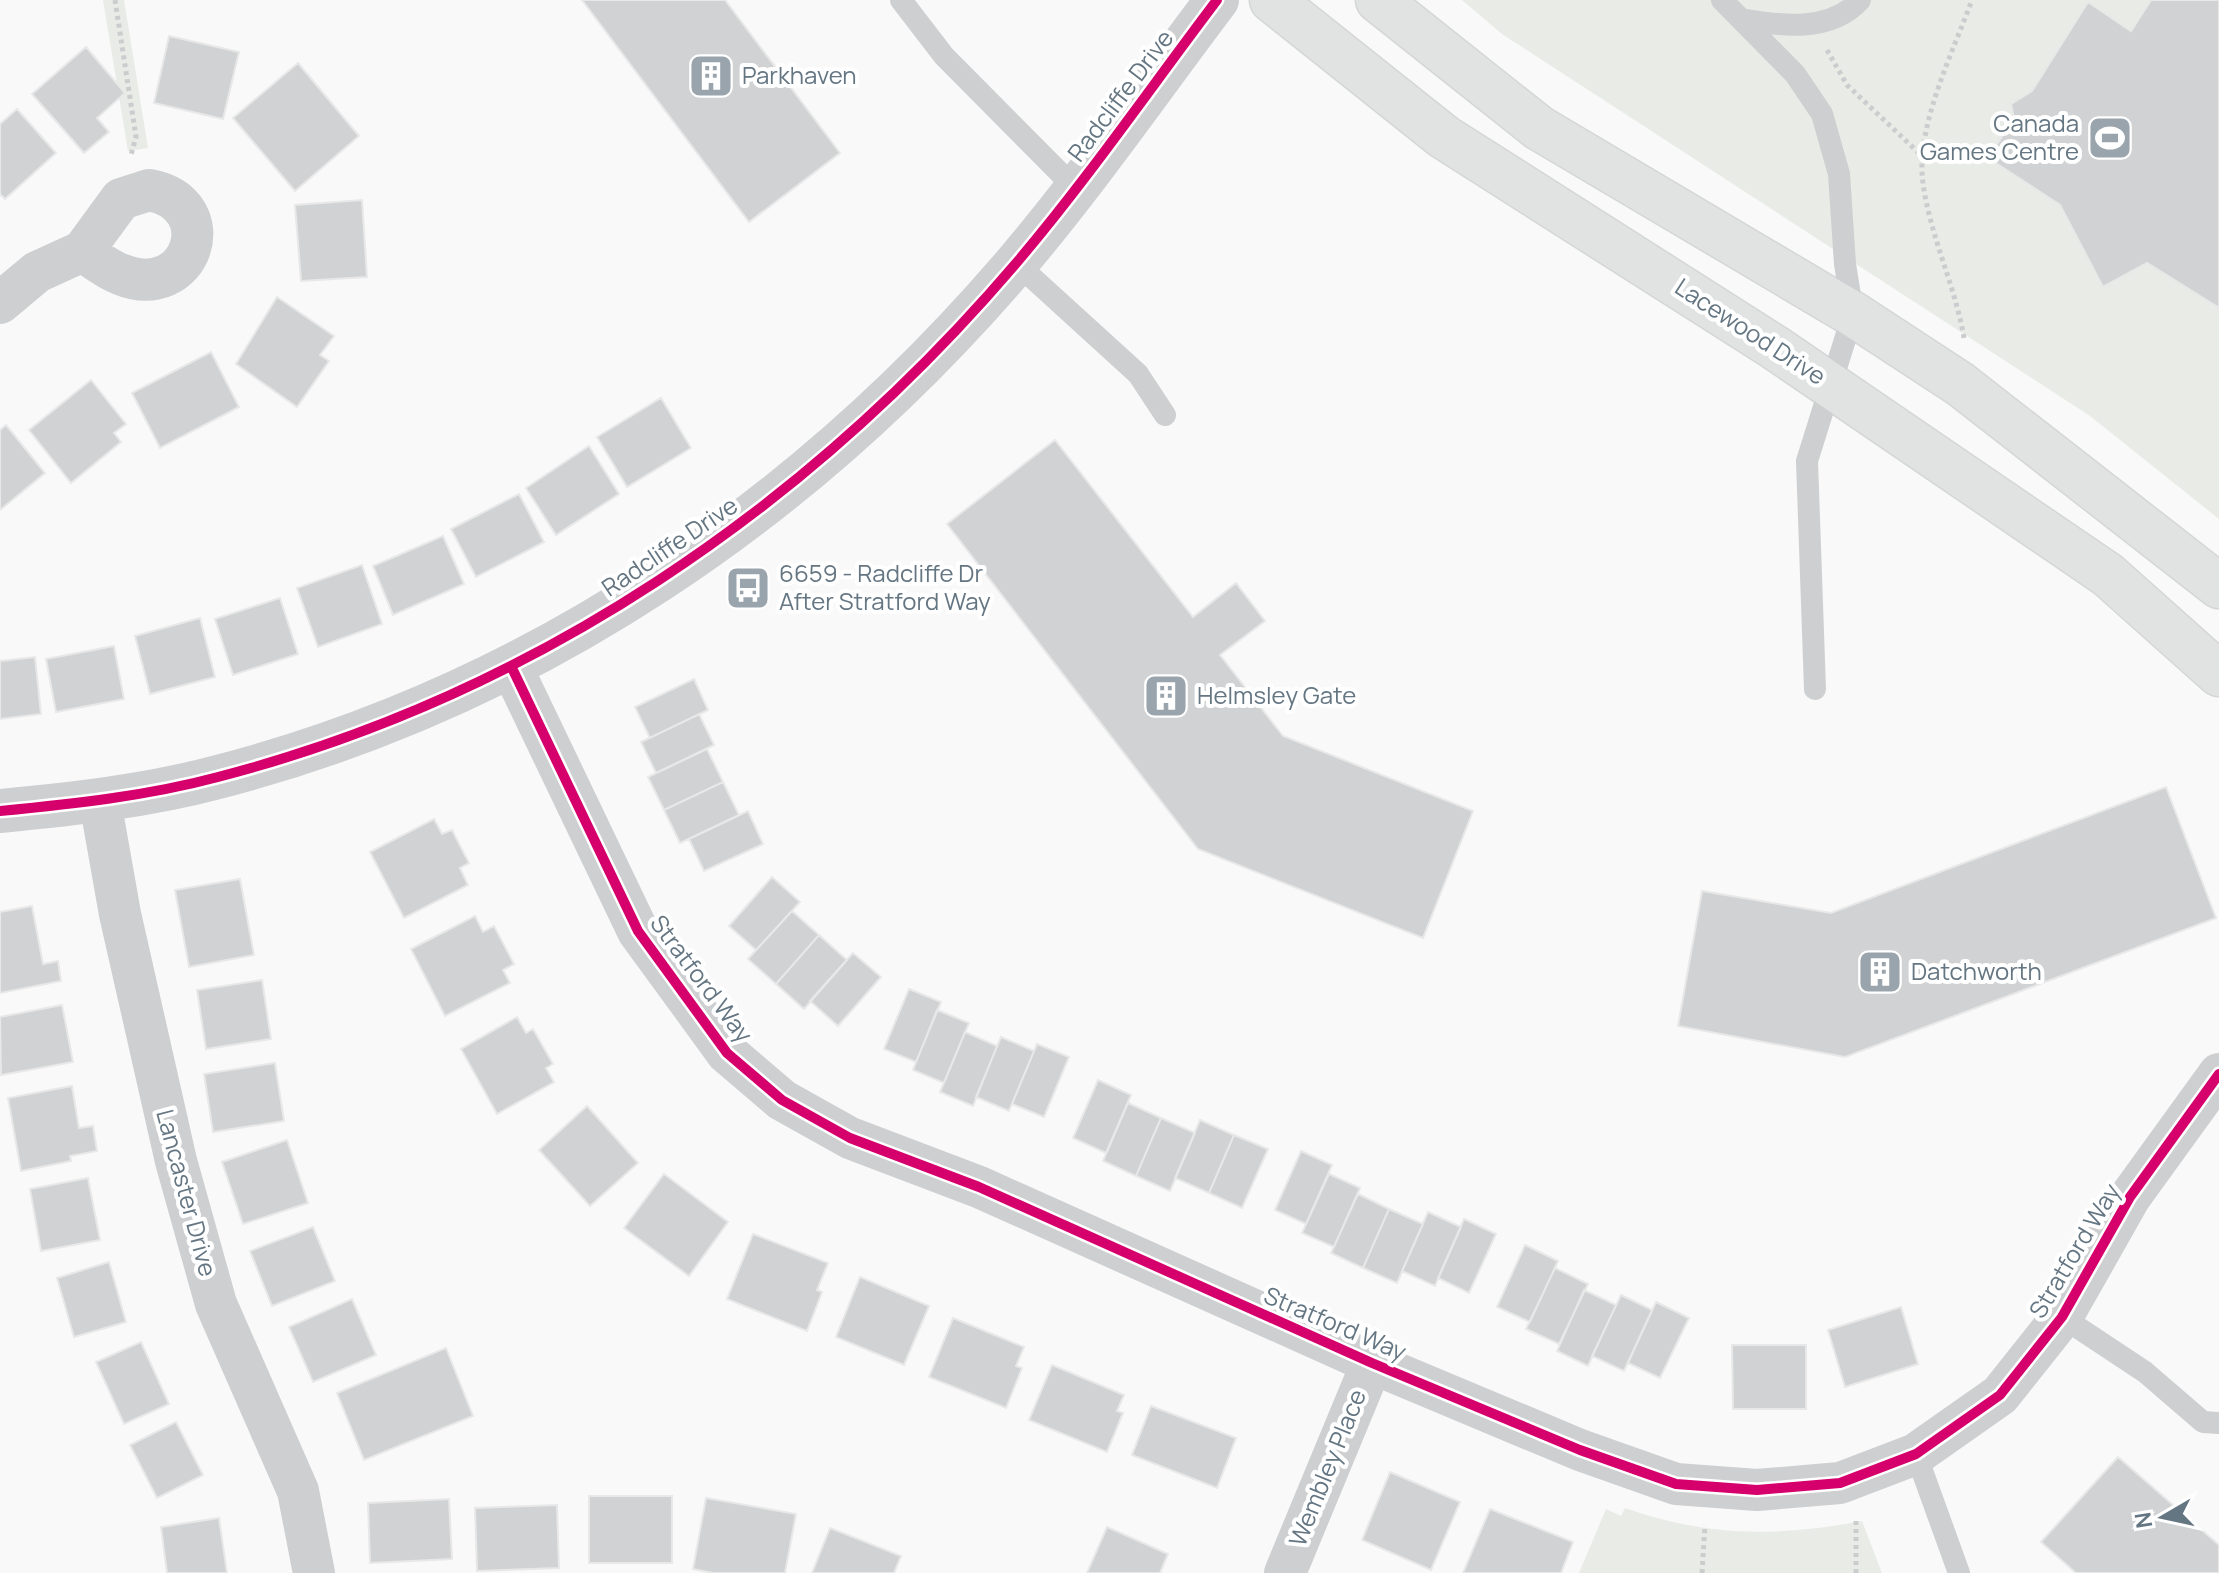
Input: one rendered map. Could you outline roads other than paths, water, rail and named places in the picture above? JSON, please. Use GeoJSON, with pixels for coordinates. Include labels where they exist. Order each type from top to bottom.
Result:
{"type":"FeatureCollection","features":[{"type":"Feature","properties":{"kind":"main road","name":"Lacewood Drive"},"geometry":{"type":"LineString","coordinates":[[1272,0],[1444,137],[1832,385],[2108,575],[2219,674]]}},
{"type":"Feature","properties":{"kind":"main road"},"geometry":{"type":"LineString","coordinates":[[1378,0],[1539,128],[1853,314],[1960,384],[2219,586]]}},
{"type":"Feature","properties":{"kind":"street","name":"Radcliffe Drive"},"geometry":{"type":"LineString","coordinates":[[0,811],[100,801],[217,777],[326,743],[511,666],[630,602],[729,534],[808,471],[899,388],[1016,263],[1076,189],[1217,0]]}},
{"type":"Feature","properties":{"kind":"street"},"geometry":{"type":"LineString","coordinates":[[0,303],[37,272],[83,251],[121,199],[149,190],[176,199],[186,210],[193,239],[181,265],[170,275],[141,280],[120,274],[83,251]]}},
{"type":"Feature","properties":{"kind":"street","name":"Stratford Way"},"geometry":{"type":"LineString","coordinates":[[511,666],[638,931],[727,1053],[782,1100],[850,1138],[979,1187],[1372,1363],[1580,1450],[1676,1484],[1757,1490],[1840,1483],[1916,1454],[2000,1395],[2062,1317],[2130,1197],[2219,1074]]}},
{"type":"Feature","properties":{"kind":"street","name":"Lancaster Drive"},"geometry":{"type":"LineString","coordinates":[[100,801],[120,914],[176,1161],[216,1304],[298,1491],[314,1573]]}},
{"type":"Feature","properties":{"kind":"street","name":"Wembley Place"},"geometry":{"type":"LineString","coordinates":[[1285,1573],[1372,1363]]}},
{"type":"Feature","properties":{"kind":"lane"},"geometry":{"type":"LineString","coordinates":[[901,0],[944,56],[1076,189]]}},
{"type":"Feature","properties":{"kind":"lane"},"geometry":{"type":"LineString","coordinates":[[1722,0],[1795,74],[1822,114],[1839,174],[1845,264],[1853,314],[1807,461],[1815,689]]}},
{"type":"Feature","properties":{"kind":"lane"},"geometry":{"type":"LineString","coordinates":[[1741,19],[1784,26],[1819,23],[1860,0]]}},
{"type":"Feature","properties":{"kind":"lane"},"geometry":{"type":"LineString","coordinates":[[1016,263],[1138,374],[1165,415]]}},
{"type":"Feature","properties":{"kind":"lane"},"geometry":{"type":"LineString","coordinates":[[2062,1317],[2145,1372],[2203,1422],[2219,1423]]}},
{"type":"Feature","properties":{"kind":"lane"},"geometry":{"type":"LineString","coordinates":[[1916,1454],[1959,1573]]}},
{"type":"Feature","properties":{"kind":"place","name":"Parkhaven"},"geometry":{"type":"Point","coordinates":[711,76]}},
{"type":"Feature","properties":{"kind":"place","name":"Canada Games Centre"},"geometry":{"type":"Point","coordinates":[2110,138]}},
{"type":"Feature","properties":{"kind":"place","name":"6659 - Radcliffe Dr After Stratford Way"},"geometry":{"type":"Point","coordinates":[748,588]}},
{"type":"Feature","properties":{"kind":"place","name":"Helmsley Gate"},"geometry":{"type":"Point","coordinates":[1166,696]}},
{"type":"Feature","properties":{"kind":"place","name":"Datchworth"},"geometry":{"type":"Point","coordinates":[1880,972]}}]}
